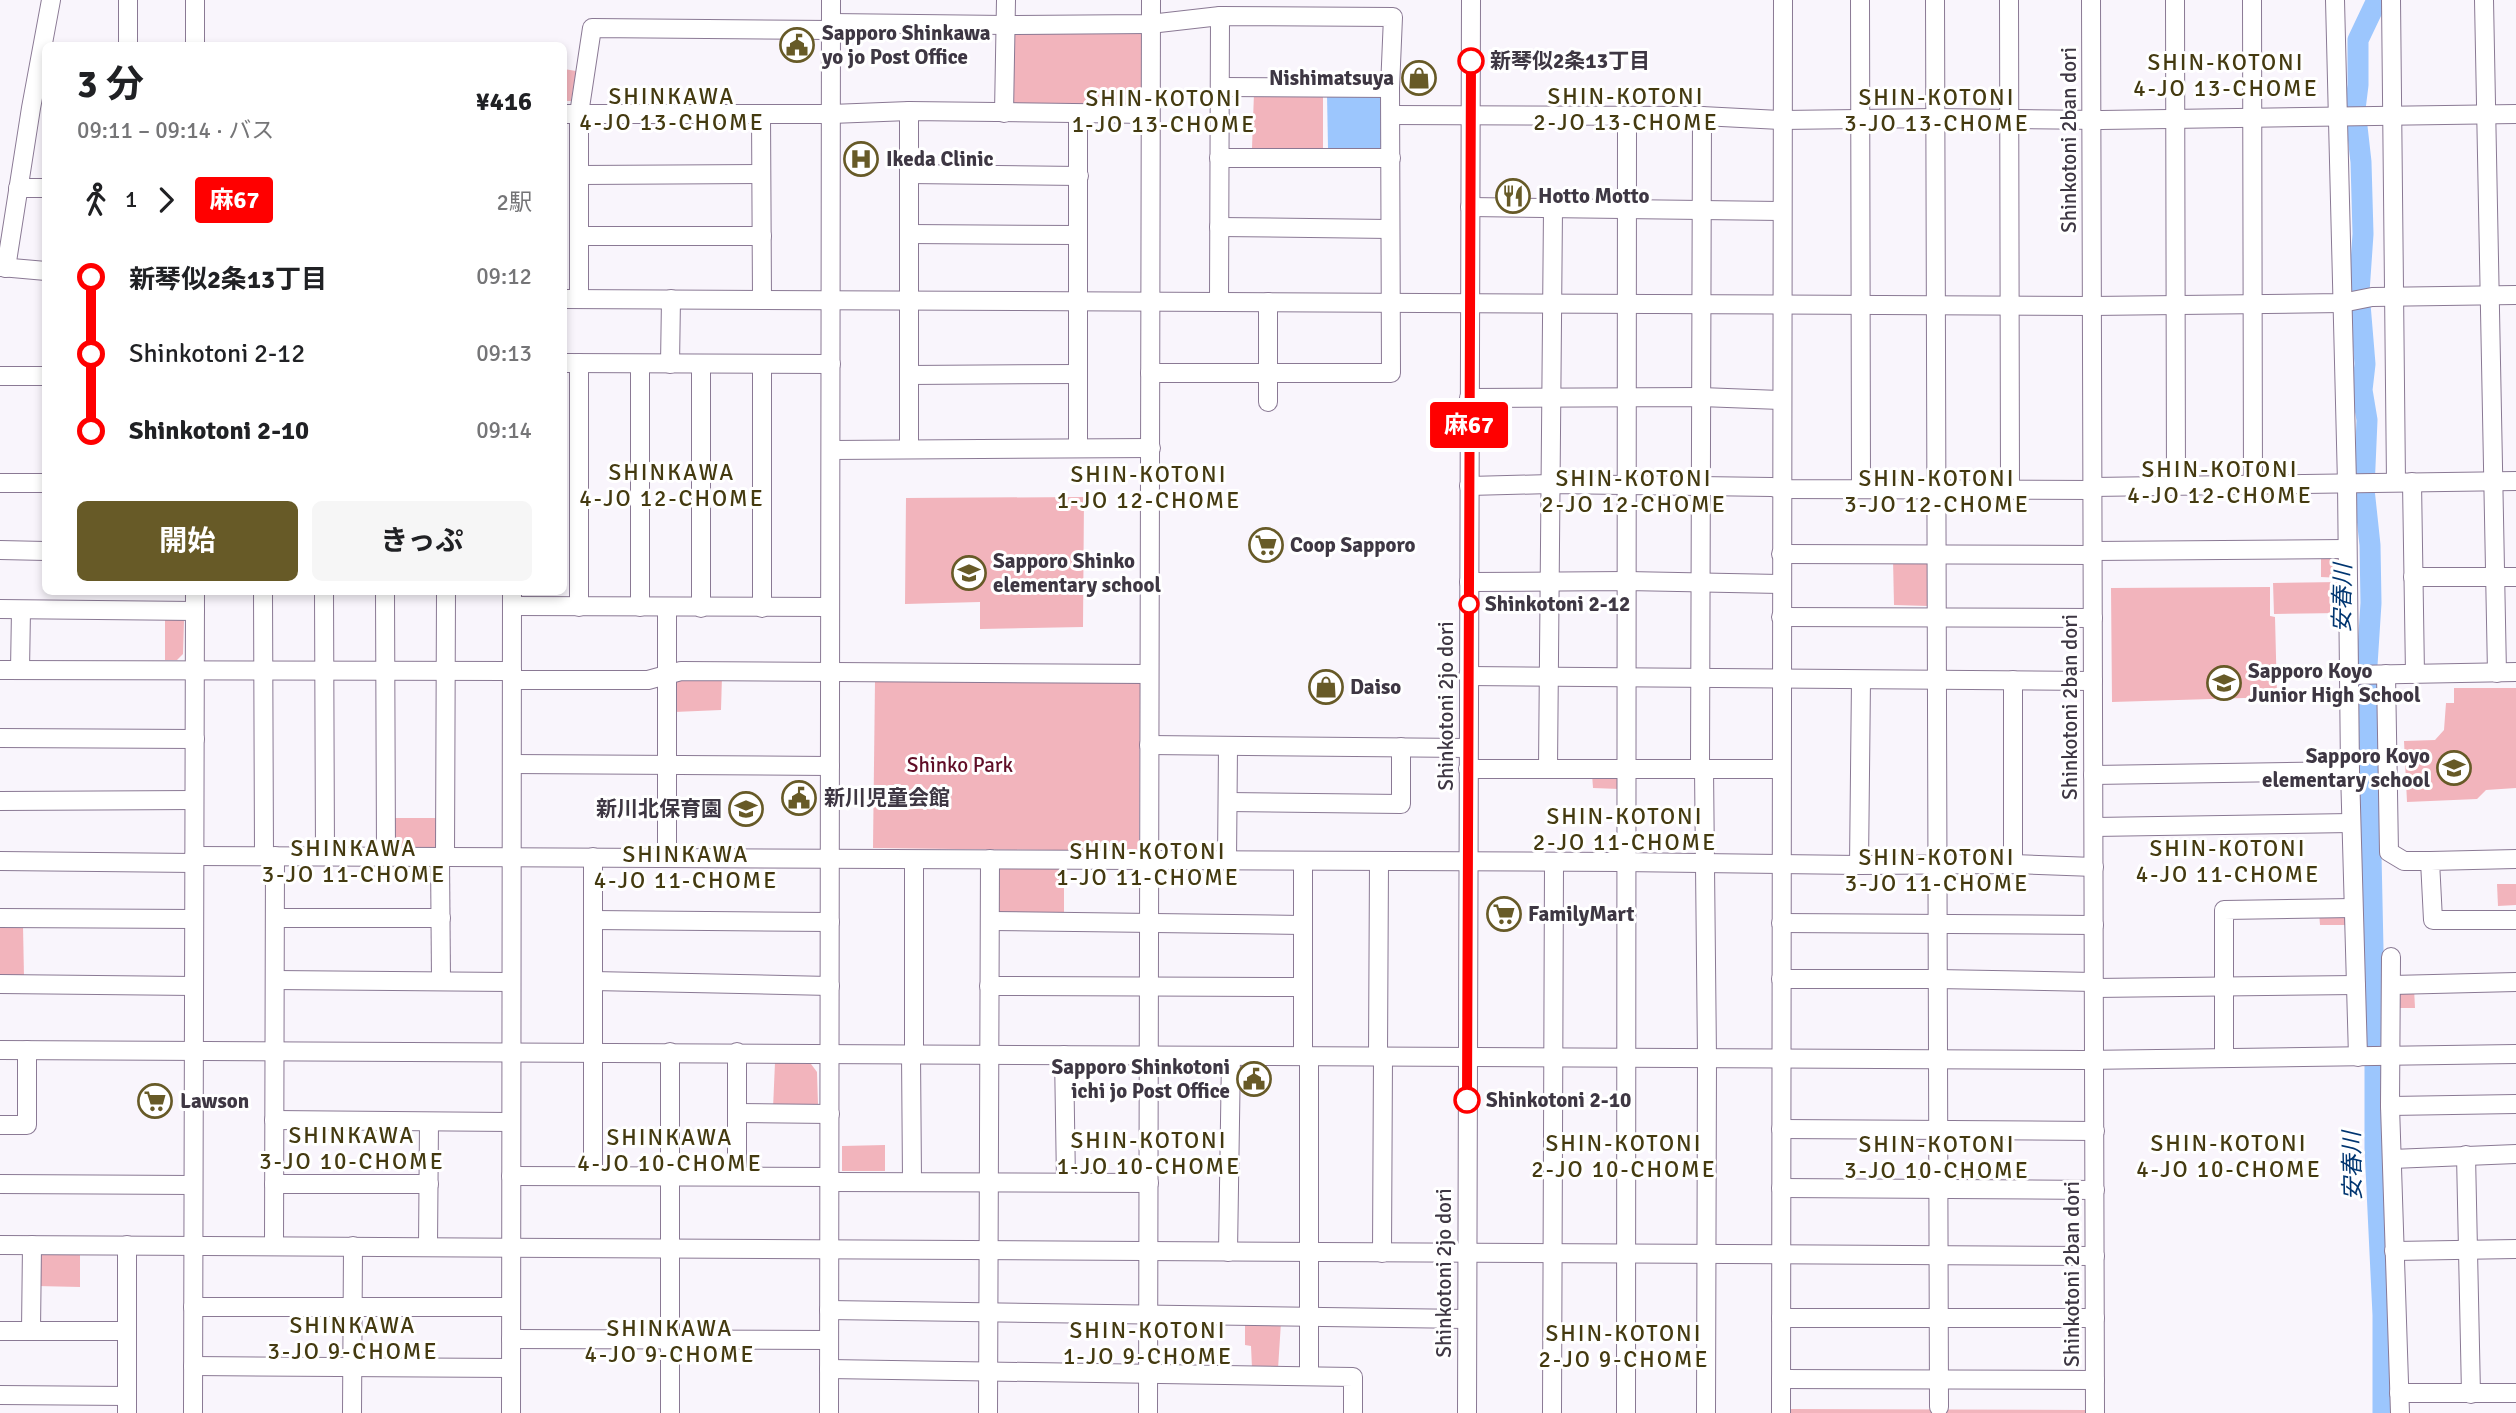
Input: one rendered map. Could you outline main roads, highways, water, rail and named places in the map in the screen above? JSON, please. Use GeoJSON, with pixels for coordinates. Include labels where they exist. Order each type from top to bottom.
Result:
{"type":"FeatureCollection","features":[{"type":"Feature","properties":{"kind":"water"},"geometry":{"type":"Polygon","coordinates":[[[1327,94],[1380,95],[1384,98],[1386,143],[1380,148],[1328,148],[1327,94]]]}},
{"type":"Feature","properties":{"kind":"waterway","name":"安春川"},"geometry":{"type":"LineString","coordinates":[[2377,0],[2358,40],[2355,109],[2361,162],[2363,234],[2359,292],[2365,364],[2362,390],[2367,420],[2364,489],[2370,545],[2371,603],[2367,665],[2375,1148],[2383,1315],[2383,1413]]}},
{"type":"Feature","properties":{"kind":"place","name":"Sapporo Shinkawa yo jo Post Office"},"geometry":{"type":"Point","coordinates":[797,45]}},
{"type":"Feature","properties":{"kind":"place","name":"新琴似2条13丁目"},"geometry":{"type":"Point","coordinates":[1471,61]}},
{"type":"Feature","properties":{"kind":"place","name":"Nishimatsuya"},"geometry":{"type":"Point","coordinates":[1419,78]}},
{"type":"Feature","properties":{"kind":"place","name":"Ikeda Clinic"},"geometry":{"type":"Point","coordinates":[861,159]}},
{"type":"Feature","properties":{"kind":"place","name":"Hotto Motto"},"geometry":{"type":"Point","coordinates":[1513,196]}},
{"type":"Feature","properties":{"kind":"place","name":"Coop Sapporo"},"geometry":{"type":"Point","coordinates":[1266,545]}},
{"type":"Feature","properties":{"kind":"place","name":"Sapporo Shinko elementary school"},"geometry":{"type":"Point","coordinates":[969,573]}},
{"type":"Feature","properties":{"kind":"place","name":"Shinkotoni 2-12"},"geometry":{"type":"Point","coordinates":[1469,604]}},
{"type":"Feature","properties":{"kind":"place","name":"Sapporo Koyo Junior High School"},"geometry":{"type":"Point","coordinates":[2224,683]}},
{"type":"Feature","properties":{"kind":"place","name":"Daiso"},"geometry":{"type":"Point","coordinates":[1326,687]}},
{"type":"Feature","properties":{"kind":"place","name":"Sapporo Koyo elementary school"},"geometry":{"type":"Point","coordinates":[2454,768]}},
{"type":"Feature","properties":{"kind":"place","name":"新川児童会館"},"geometry":{"type":"Point","coordinates":[799,798]}},
{"type":"Feature","properties":{"kind":"place","name":"新川北保育園"},"geometry":{"type":"Point","coordinates":[746,809]}},
{"type":"Feature","properties":{"kind":"place","name":"FamilyMart"},"geometry":{"type":"Point","coordinates":[1504,914]}},
{"type":"Feature","properties":{"kind":"place","name":"Sapporo Shinkotoni ichi jo Post Office"},"geometry":{"type":"Point","coordinates":[1254,1079]}},
{"type":"Feature","properties":{"kind":"place","name":"Shinkotoni 2-10"},"geometry":{"type":"Point","coordinates":[1467,1100]}},
{"type":"Feature","properties":{"kind":"place","name":"Lawson"},"geometry":{"type":"Point","coordinates":[155,1101]}},
{"type":"Feature","properties":{"kind":"district","name":"SHIN-KOTONI 4-JO 13-CHOME"},"geometry":{"type":"Point","coordinates":[2226,75]}},
{"type":"Feature","properties":{"kind":"district","name":"SHINKAWA 4-JO 13-CHOME"},"geometry":{"type":"Point","coordinates":[672,109]}},
{"type":"Feature","properties":{"kind":"district","name":"SHIN-KOTONI 2-JO 13-CHOME"},"geometry":{"type":"Point","coordinates":[1626,109]}},
{"type":"Feature","properties":{"kind":"district","name":"SHIN-KOTONI 3-JO 13-CHOME"},"geometry":{"type":"Point","coordinates":[1937,110]}},
{"type":"Feature","properties":{"kind":"district","name":"SHIN-KOTONI 1-JO 13-CHOME"},"geometry":{"type":"Point","coordinates":[1164,111]}},
{"type":"Feature","properties":{"kind":"district","name":"SHIN-KOTONI 4-JO 12-CHOME"},"geometry":{"type":"Point","coordinates":[2220,482]}},
{"type":"Feature","properties":{"kind":"district","name":"SHINKAWA 4-JO 12-CHOME"},"geometry":{"type":"Point","coordinates":[672,485]}},
{"type":"Feature","properties":{"kind":"district","name":"SHIN-KOTONI 1-JO 12-CHOME"},"geometry":{"type":"Point","coordinates":[1149,487]}},
{"type":"Feature","properties":{"kind":"district","name":"SHIN-KOTONI 2-JO 12-CHOME"},"geometry":{"type":"Point","coordinates":[1634,491]}},
{"type":"Feature","properties":{"kind":"district","name":"SHIN-KOTONI 3-JO 12-CHOME"},"geometry":{"type":"Point","coordinates":[1937,491]}},
{"type":"Feature","properties":{"kind":"district","name":"SHIN-KOTONI 2-JO 11-CHOME"},"geometry":{"type":"Point","coordinates":[1625,829]}},
{"type":"Feature","properties":{"kind":"district","name":"SHINKAWA 3-JO 11-CHOME"},"geometry":{"type":"Point","coordinates":[354,861]}},
{"type":"Feature","properties":{"kind":"district","name":"SHIN-KOTONI 4-JO 11-CHOME"},"geometry":{"type":"Point","coordinates":[2228,861]}},
{"type":"Feature","properties":{"kind":"district","name":"SHIN-KOTONI 1-JO 11-CHOME"},"geometry":{"type":"Point","coordinates":[1148,864]}},
{"type":"Feature","properties":{"kind":"district","name":"SHINKAWA 4-JO 11-CHOME"},"geometry":{"type":"Point","coordinates":[686,867]}},
{"type":"Feature","properties":{"kind":"district","name":"SHIN-KOTONI 3-JO 11-CHOME"},"geometry":{"type":"Point","coordinates":[1937,870]}},
{"type":"Feature","properties":{"kind":"district","name":"SHINKAWA 3-JO 10-CHOME"},"geometry":{"type":"Point","coordinates":[352,1148]}},
{"type":"Feature","properties":{"kind":"district","name":"SHINKAWA 4-JO 10-CHOME"},"geometry":{"type":"Point","coordinates":[670,1150]}},
{"type":"Feature","properties":{"kind":"district","name":"SHIN-KOTONI 1-JO 10-CHOME"},"geometry":{"type":"Point","coordinates":[1149,1153]}},
{"type":"Feature","properties":{"kind":"district","name":"SHIN-KOTONI 2-JO 10-CHOME"},"geometry":{"type":"Point","coordinates":[1624,1156]}},
{"type":"Feature","properties":{"kind":"district","name":"SHIN-KOTONI 4-JO 10-CHOME"},"geometry":{"type":"Point","coordinates":[2229,1156]}},
{"type":"Feature","properties":{"kind":"district","name":"SHIN-KOTONI 3-JO 10-CHOME"},"geometry":{"type":"Point","coordinates":[1937,1157]}},
{"type":"Feature","properties":{"kind":"district","name":"SHINKAWA 3-JO 9-CHOME"},"geometry":{"type":"Point","coordinates":[353,1338]}},
{"type":"Feature","properties":{"kind":"district","name":"SHINKAWA 4-JO 9-CHOME"},"geometry":{"type":"Point","coordinates":[670,1341]}},
{"type":"Feature","properties":{"kind":"district","name":"SHIN-KOTONI 1-JO 9-CHOME"},"geometry":{"type":"Point","coordinates":[1148,1343]}},
{"type":"Feature","properties":{"kind":"district","name":"SHIN-KOTONI 2-JO 9-CHOME"},"geometry":{"type":"Point","coordinates":[1624,1346]}},
{"type":"Feature","properties":{"kind":"park label","name":"Shinko Park"},"geometry":{"type":"Point","coordinates":[960,765]}}]}
